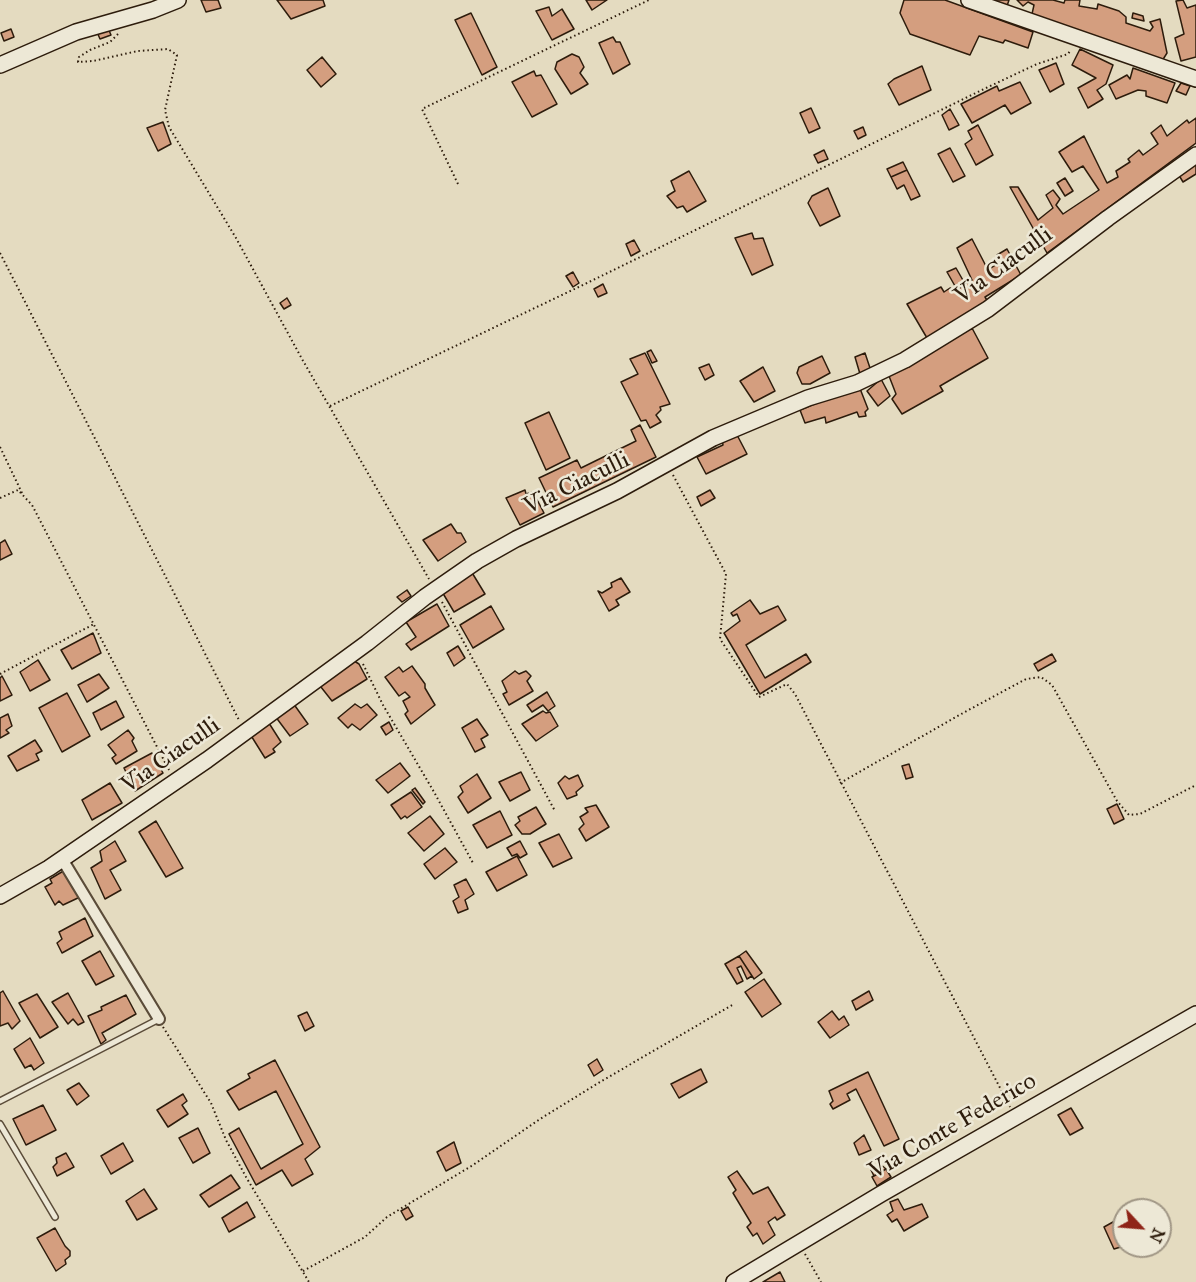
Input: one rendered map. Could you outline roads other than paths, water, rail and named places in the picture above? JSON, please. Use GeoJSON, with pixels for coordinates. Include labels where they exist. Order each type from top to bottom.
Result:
{"type":"FeatureCollection","features":[{"type":"Feature","properties":{"kind":"street"},"geometry":{"type":"LineString","coordinates":[[0,65],[76,32],[153,10],[178,0]]}},
{"type":"Feature","properties":{"kind":"street"},"geometry":{"type":"LineString","coordinates":[[969,0],[1196,79]]}},
{"type":"Feature","properties":{"kind":"street","name":"Via Ciaculli"},"geometry":{"type":"LineString","coordinates":[[0,896],[62,859],[175,782],[477,561],[516,539],[589,505],[712,438],[808,398],[857,382],[905,360],[988,309],[1107,218],[1196,155]]}},
{"type":"Feature","properties":{"kind":"street"},"geometry":{"type":"LineString","coordinates":[[62,859],[159,1019]]}},
{"type":"Feature","properties":{"kind":"street","name":"Via Conte Federico"},"geometry":{"type":"LineString","coordinates":[[734,1282],[881,1194],[1196,1014]]}},
{"type":"Feature","properties":{"kind":"lane"},"geometry":{"type":"LineString","coordinates":[[0,1101],[159,1019]]}},
{"type":"Feature","properties":{"kind":"lane"},"geometry":{"type":"LineString","coordinates":[[0,1124],[55,1217]]}}]}
